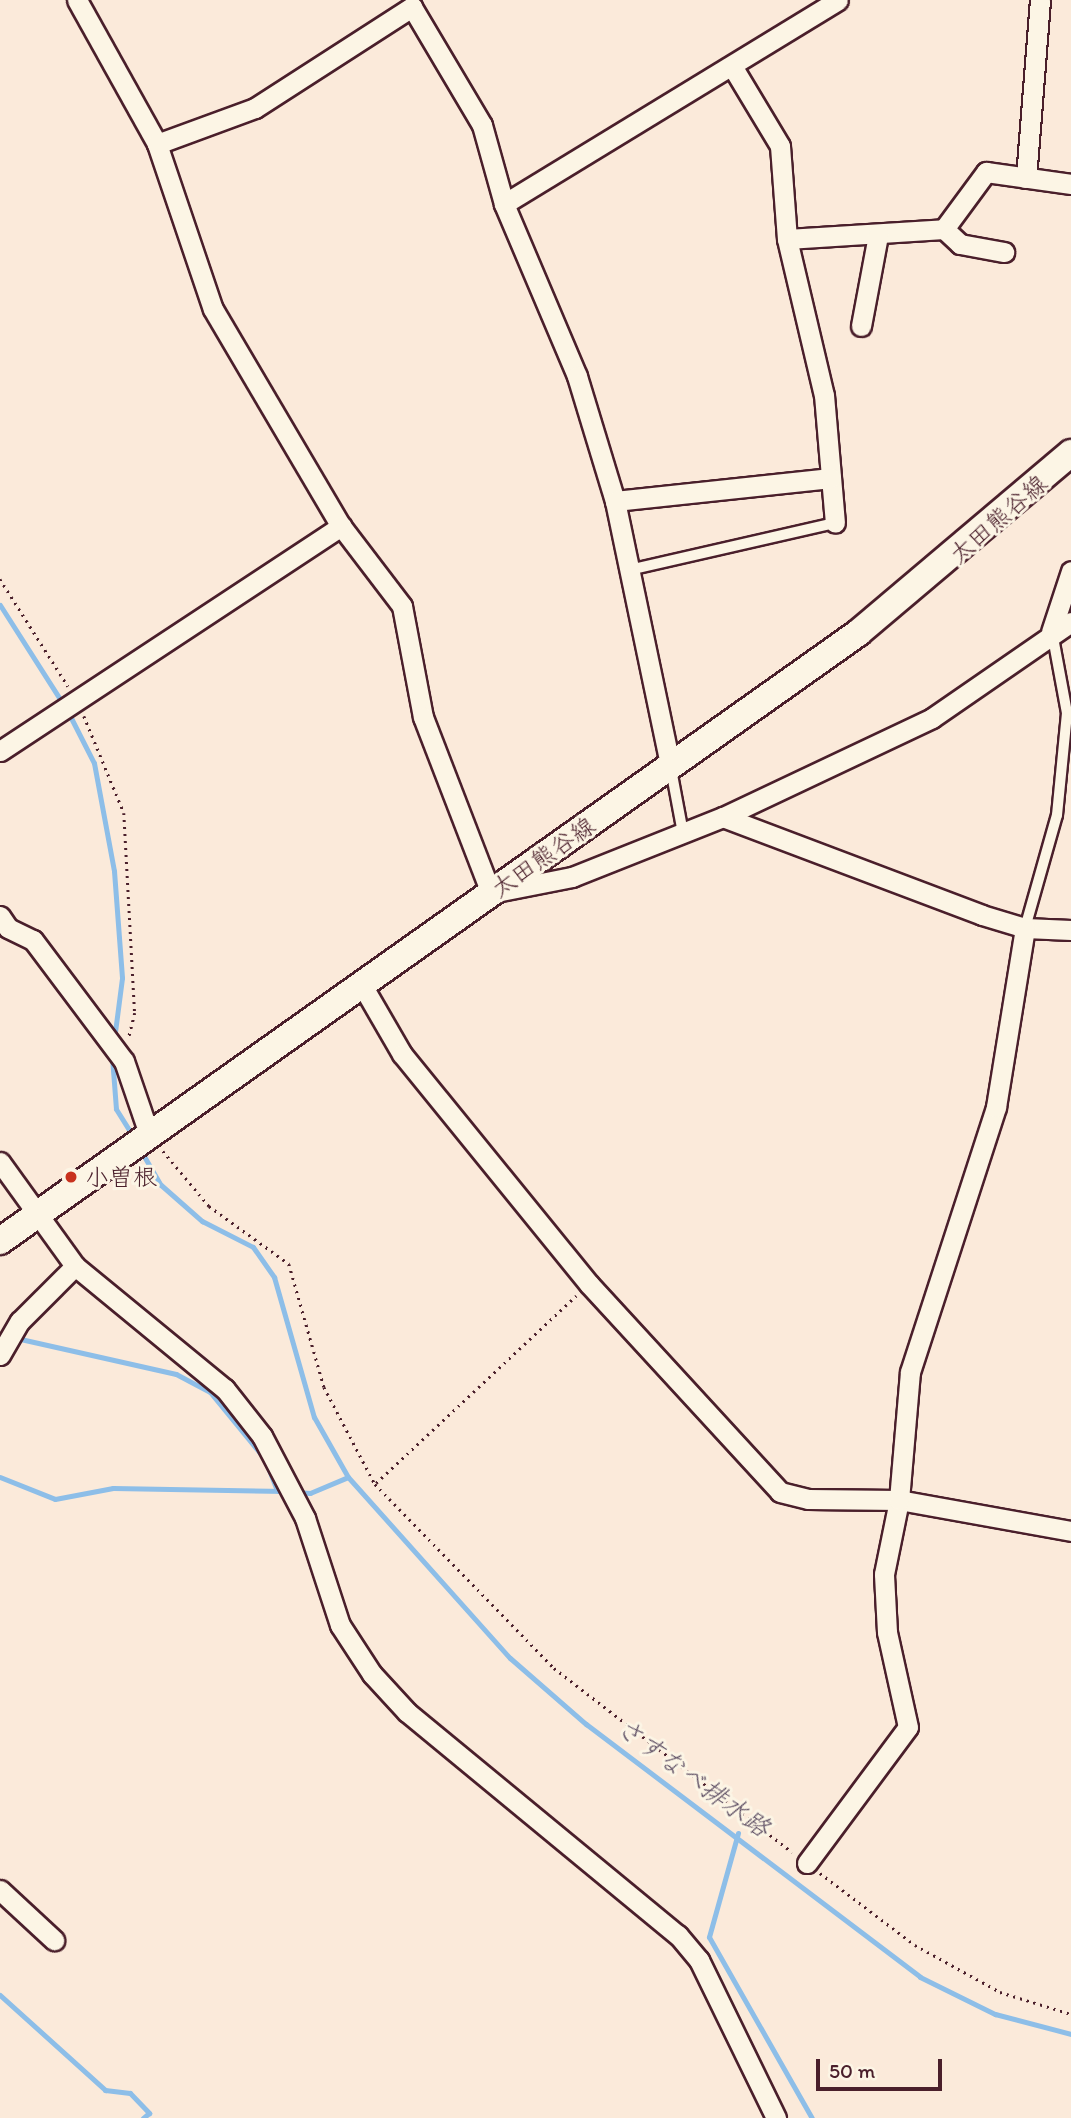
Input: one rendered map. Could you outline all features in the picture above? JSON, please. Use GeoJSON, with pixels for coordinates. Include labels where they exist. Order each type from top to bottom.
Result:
{"type":"FeatureCollection","features":[{"type":"Feature","properties":{"kind":"main road","name":"太田熊谷線"},"geometry":{"type":"LineString","coordinates":[[0,1241],[671,768],[937,572],[1071,453]]}},
{"type":"Feature","properties":{"kind":"street"},"geometry":{"type":"LineString","coordinates":[[76,0],[157,144],[213,309],[341,526],[402,606],[423,717],[491,893],[572,877],[723,817],[932,718],[1052,632],[1071,622]]}},
{"type":"Feature","properties":{"kind":"street"},"geometry":{"type":"LineString","coordinates":[[504,204],[838,0]]}},
{"type":"Feature","properties":{"kind":"street"},"geometry":{"type":"LineString","coordinates":[[1026,178],[1040,0]]}},
{"type":"Feature","properties":{"kind":"street"},"geometry":{"type":"LineString","coordinates":[[157,144],[255,108],[412,7],[482,125],[504,204],[577,376],[615,501],[671,768]]}},
{"type":"Feature","properties":{"kind":"street"},"geometry":{"type":"LineString","coordinates":[[732,66],[780,146],[787,239],[824,395],[835,523]]}},
{"type":"Feature","properties":{"kind":"street"},"geometry":{"type":"LineString","coordinates":[[944,229],[986,172],[1071,184]]}},
{"type":"Feature","properties":{"kind":"street"},"geometry":{"type":"LineString","coordinates":[[787,239],[944,229],[960,244],[1004,252]]}},
{"type":"Feature","properties":{"kind":"street"},"geometry":{"type":"LineString","coordinates":[[861,326],[878,235]]}},
{"type":"Feature","properties":{"kind":"street"},"geometry":{"type":"LineString","coordinates":[[615,501],[831,478]]}},
{"type":"Feature","properties":{"kind":"street"},"geometry":{"type":"LineString","coordinates":[[0,751],[341,526]]}},
{"type":"Feature","properties":{"kind":"street"},"geometry":{"type":"LineString","coordinates":[[1052,632],[1071,572]]}},
{"type":"Feature","properties":{"kind":"street"},"geometry":{"type":"LineString","coordinates":[[723,817],[866,875],[1025,928],[1071,930]]}},
{"type":"Feature","properties":{"kind":"street"},"geometry":{"type":"LineString","coordinates":[[0,915],[8,928],[33,940],[124,1061],[142,1142]]}},
{"type":"Feature","properties":{"kind":"street"},"geometry":{"type":"LineString","coordinates":[[807,1863],[908,1727],[887,1632],[884,1574],[899,1500],[909,1372],[996,1107],[1025,928]]}},
{"type":"Feature","properties":{"kind":"street"},"geometry":{"type":"LineString","coordinates":[[362,985],[402,1054],[589,1284],[780,1492],[808,1499],[899,1500],[1071,1531]]}},
{"type":"Feature","properties":{"kind":"street"},"geometry":{"type":"LineString","coordinates":[[0,1162],[34,1217],[75,1266],[225,1389],[288,1480],[340,1625],[372,1674],[407,1712],[678,1935],[699,1960],[776,2118]]}},
{"type":"Feature","properties":{"kind":"street"},"geometry":{"type":"LineString","coordinates":[[3,1351],[17,1326],[75,1266]]}},
{"type":"Feature","properties":{"kind":"street"},"geometry":{"type":"LineString","coordinates":[[0,1890],[54,1940]]}},
{"type":"Feature","properties":{"kind":"lane"},"geometry":{"type":"LineString","coordinates":[[629,570],[835,523]]}},
{"type":"Feature","properties":{"kind":"lane"},"geometry":{"type":"LineString","coordinates":[[1025,928],[1057,815],[1067,713],[1052,632]]}},
{"type":"Feature","properties":{"kind":"lane"},"geometry":{"type":"LineString","coordinates":[[671,768],[683,833]]}},
{"type":"Feature","properties":{"kind":"path"},"geometry":{"type":"LineString","coordinates":[[0,579],[78,701],[124,813],[135,1013],[124,1061]]}},
{"type":"Feature","properties":{"kind":"path"},"geometry":{"type":"LineString","coordinates":[[142,1142],[209,1206],[289,1264],[324,1387],[375,1484],[554,1668],[915,1945],[1000,1992],[1071,2014]]}},
{"type":"Feature","properties":{"kind":"path"},"geometry":{"type":"LineString","coordinates":[[375,1484],[589,1284]]}},
{"type":"Feature","properties":{"kind":"waterway"},"geometry":{"type":"LineString","coordinates":[[0,605],[63,704]]}},
{"type":"Feature","properties":{"kind":"waterway"},"geometry":{"type":"LineString","coordinates":[[68,712],[94,763],[114,871],[122,978],[114,1040]]}},
{"type":"Feature","properties":{"kind":"waterway"},"geometry":{"type":"LineString","coordinates":[[112,1057],[116,1109],[133,1136]]}},
{"type":"Feature","properties":{"kind":"waterway","name":"さすなべ排水路"},"geometry":{"type":"LineString","coordinates":[[141,1151],[161,1185],[202,1221],[253,1247],[274,1277],[314,1417],[348,1477],[510,1658],[586,1724],[920,1977],[995,2014],[1071,2034]]}},
{"type":"Feature","properties":{"kind":"waterway"},"geometry":{"type":"LineString","coordinates":[[16,1338],[176,1374],[210,1392],[264,1458]]}},
{"type":"Feature","properties":{"kind":"waterway"},"geometry":{"type":"LineString","coordinates":[[268,1467],[277,1490]]}},
{"type":"Feature","properties":{"kind":"waterway"},"geometry":{"type":"LineString","coordinates":[[0,1477],[55,1499],[113,1488],[285,1491]]}},
{"type":"Feature","properties":{"kind":"waterway"},"geometry":{"type":"LineString","coordinates":[[295,1492],[310,1493],[348,1477]]}},
{"type":"Feature","properties":{"kind":"waterway"},"geometry":{"type":"LineString","coordinates":[[738,1833],[709,1937],[812,2118]]}},
{"type":"Feature","properties":{"kind":"waterway"},"geometry":{"type":"LineString","coordinates":[[0,1995],[105,2090],[130,2093],[149,2113],[143,2118]]}},
{"type":"Feature","properties":{"kind":"place","name":"小曽根"},"geometry":{"type":"Point","coordinates":[71,1177]}}]}
